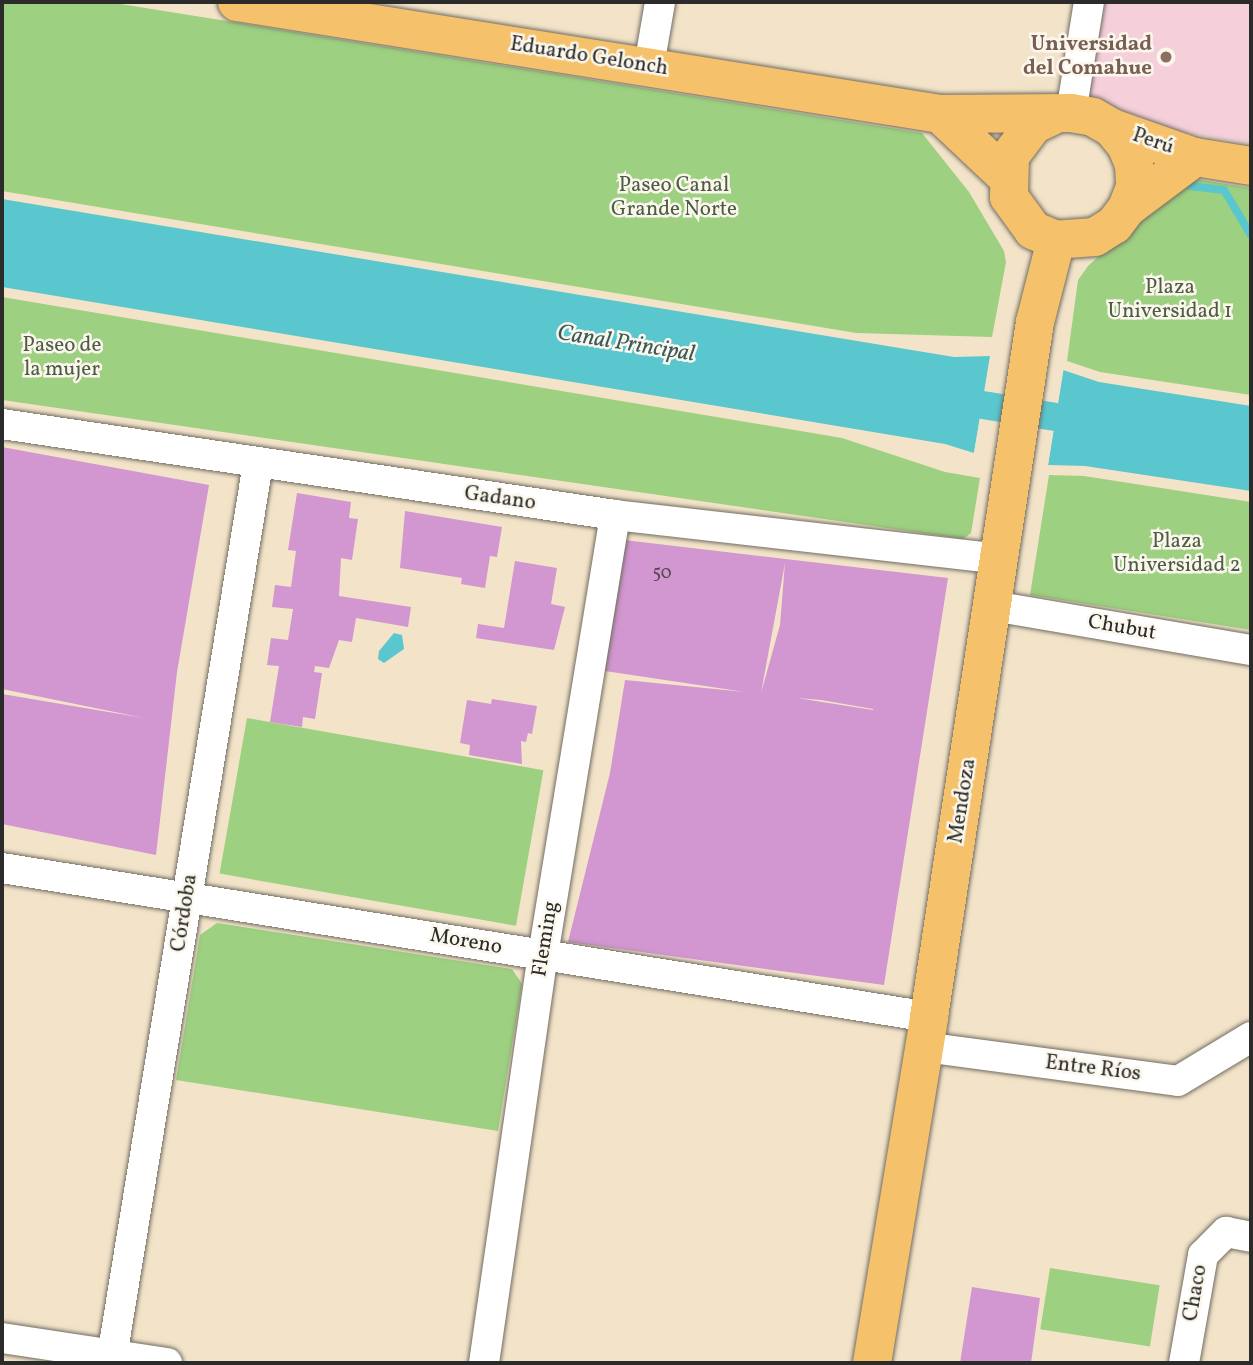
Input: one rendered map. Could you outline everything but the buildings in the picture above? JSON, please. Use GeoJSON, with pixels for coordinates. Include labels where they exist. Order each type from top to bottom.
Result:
{"type":"FeatureCollection","features":[{"type":"Feature","properties":{"kind":"main road","name":"Eduardo Gelonch"},"geometry":{"type":"LineString","coordinates":[[237,2],[304,7],[940,114],[1061,115]]}},
{"type":"Feature","properties":{"kind":"main road"},"geometry":{"type":"LineString","coordinates":[[940,114],[1006,176],[1018,215],[1033,230],[1056,240],[1095,237],[1114,225],[1128,208],[1135,187],[1134,165],[1126,145],[1112,128],[1093,117],[1061,115],[1019,139],[1006,176]]}},
{"type":"Feature","properties":{"kind":"main road","name":"Perú"},"geometry":{"type":"LineString","coordinates":[[1112,128],[1195,157],[1251,166]]}},
{"type":"Feature","properties":{"kind":"main road","name":"Perú"},"geometry":{"type":"LineString","coordinates":[[1128,208],[1195,157]]}},
{"type":"Feature","properties":{"kind":"main road","name":"Mendoza"},"geometry":{"type":"LineString","coordinates":[[872,1363],[927,1032],[1035,322],[1056,240]]}},
{"type":"Feature","properties":{"kind":"street"},"geometry":{"type":"LineString","coordinates":[[649,66],[660,2]]}},
{"type":"Feature","properties":{"kind":"street"},"geometry":{"type":"LineString","coordinates":[[1061,115],[1089,2]]}},
{"type":"Feature","properties":{"kind":"street","name":"Gadano"},"geometry":{"type":"LineString","coordinates":[[2,424],[615,515],[1000,559]]}},
{"type":"Feature","properties":{"kind":"street","name":"Córdoba"},"geometry":{"type":"LineString","coordinates":[[112,1359],[258,463]]}},
{"type":"Feature","properties":{"kind":"street","name":"Fleming"},"geometry":{"type":"LineString","coordinates":[[484,1363],[543,955],[615,515]]}},
{"type":"Feature","properties":{"kind":"street","name":"Chubut"},"geometry":{"type":"LineString","coordinates":[[993,606],[1251,650]]}},
{"type":"Feature","properties":{"kind":"street","name":"Moreno"},"geometry":{"type":"LineString","coordinates":[[2,868],[543,955],[927,1032]]}},
{"type":"Feature","properties":{"kind":"street","name":"Entre Ríos"},"geometry":{"type":"LineString","coordinates":[[927,1032],[1178,1081],[1251,1037]]}},
{"type":"Feature","properties":{"kind":"street","name":"Chaco"},"geometry":{"type":"LineString","coordinates":[[1184,1363],[1203,1255],[1239,1235]]}},
{"type":"Feature","properties":{"kind":"street"},"geometry":{"type":"LineString","coordinates":[[2,1338],[112,1359],[167,1363]]}},
{"type":"Feature","properties":{"kind":"shaded area","name":"Universidad del Comahue"},"geometry":{"type":"Polygon","coordinates":[[[1089,2],[1251,2],[1251,144],[1071,113],[1089,2]]]}},
{"type":"Feature","properties":{"kind":"green space","name":"Paseo Canal Grande Norte"},"geometry":{"type":"Polygon","coordinates":[[[2,2],[108,2],[922,133],[969,192],[1004,251],[1006,262],[992,337],[856,333],[2,191],[2,2]]]}},
{"type":"Feature","properties":{"kind":"green space","name":"Plaza Universidad 1"},"geometry":{"type":"Polygon","coordinates":[[[1195,179],[1251,188],[1251,395],[1100,372],[1067,361],[1078,280],[1088,266],[1145,214],[1195,179]]]}},
{"type":"Feature","properties":{"kind":"green space","name":"Paseo de la mujer"},"geometry":{"type":"Polygon","coordinates":[[[2,297],[842,438],[945,472],[980,478],[971,533],[963,539],[2,400],[2,297]]]}},
{"type":"Feature","properties":{"kind":"green space","name":"Plaza Universidad 2"},"geometry":{"type":"Polygon","coordinates":[[[1049,475],[1084,476],[1251,502],[1251,630],[1030,595],[1049,475]]]}},
{"type":"Feature","properties":{"kind":"green space"},"geometry":{"type":"Polygon","coordinates":[[[247,718],[543,770],[516,926],[220,874],[247,718]]]}},
{"type":"Feature","properties":{"kind":"green space"},"geometry":{"type":"Polygon","coordinates":[[[217,923],[512,969],[522,984],[498,1131],[176,1080],[200,935],[217,923]]]}},
{"type":"Feature","properties":{"kind":"green space"},"geometry":{"type":"Polygon","coordinates":[[[1050,1268],[1160,1285],[1150,1347],[1040,1329],[1050,1268]]]}},
{"type":"Feature","properties":{"kind":"water"},"geometry":{"type":"Polygon","coordinates":[[[2,199],[954,357],[990,356],[974,453],[945,444],[2,287],[2,199]]]}},
{"type":"Feature","properties":{"kind":"water"},"geometry":{"type":"Polygon","coordinates":[[[1063,370],[1099,382],[1251,406],[1251,491],[1085,466],[1048,465],[1063,370]]]}},
{"type":"Feature","properties":{"kind":"water"},"geometry":{"type":"Polygon","coordinates":[[[394,633],[402,635],[404,649],[384,663],[378,659],[379,651],[394,633]]]}},
{"type":"Feature","properties":{"kind":"pier"},"geometry":{"type":"Polygon","coordinates":[[[991,353],[993,357],[978,454],[974,453],[991,353]]]}},
{"type":"Feature","properties":{"kind":"pier"},"geometry":{"type":"Polygon","coordinates":[[[1064,367],[1048,465],[1045,465],[1060,370],[1064,367]]]}},
{"type":"Feature","properties":{"kind":"waterway"},"geometry":{"type":"LineString","coordinates":[[1190,186],[1224,190],[1251,235]]}},
{"type":"Feature","properties":{"kind":"waterway","name":"Canal Principal"},"geometry":{"type":"LineString","coordinates":[[946,399],[1093,423]]}},
{"type":"Feature","properties":{"kind":"place","name":"Universidad del Comahue"},"geometry":{"type":"Point","coordinates":[1166,57]}}]}
